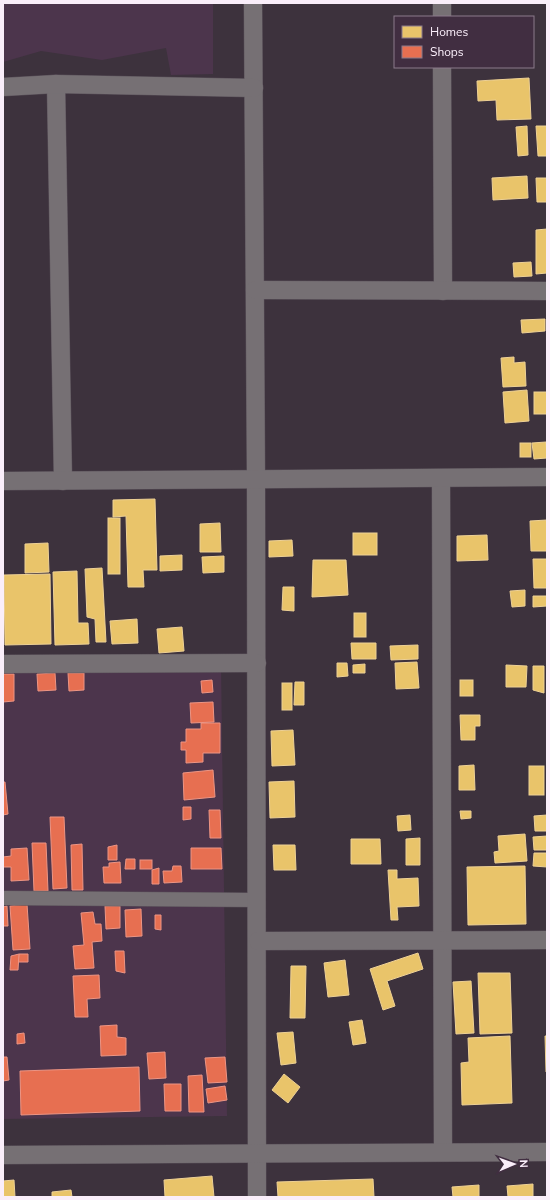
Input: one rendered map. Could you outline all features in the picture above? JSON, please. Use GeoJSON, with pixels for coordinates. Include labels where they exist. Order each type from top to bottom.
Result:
{"type":"FeatureCollection","features":[{"type":"Feature","properties":{"kind":"street"},"geometry":{"type":"LineString","coordinates":[[253,3],[258,941],[257,1197]]}},
{"type":"Feature","properties":{"kind":"street"},"geometry":{"type":"LineString","coordinates":[[442,3],[442,16]]}},
{"type":"Feature","properties":{"kind":"street"},"geometry":{"type":"LineString","coordinates":[[442,68],[443,291]]}},
{"type":"Feature","properties":{"kind":"street"},"geometry":{"type":"LineString","coordinates":[[3,86],[56,84],[254,88]]}},
{"type":"Feature","properties":{"kind":"street"},"geometry":{"type":"LineString","coordinates":[[56,84],[63,481]]}},
{"type":"Feature","properties":{"kind":"street"},"geometry":{"type":"LineString","coordinates":[[255,290],[547,291]]}},
{"type":"Feature","properties":{"kind":"street"},"geometry":{"type":"LineString","coordinates":[[3,481],[441,479],[547,477]]}},
{"type":"Feature","properties":{"kind":"street"},"geometry":{"type":"LineString","coordinates":[[441,479],[443,1152]]}},
{"type":"Feature","properties":{"kind":"street"},"geometry":{"type":"LineString","coordinates":[[3,664],[257,663]]}},
{"type":"Feature","properties":{"kind":"street"},"geometry":{"type":"LineString","coordinates":[[3,898],[257,900]]}},
{"type":"Feature","properties":{"kind":"street"},"geometry":{"type":"LineString","coordinates":[[258,941],[547,940]]}},
{"type":"Feature","properties":{"kind":"street"},"geometry":{"type":"LineString","coordinates":[[3,1155],[547,1152]]}},
{"type":"Feature","properties":{"kind":"shaded area"},"geometry":{"type":"Polygon","coordinates":[[[3,3],[213,3],[213,74],[171,75],[166,48],[102,60],[41,51],[3,62],[3,3]]]}},
{"type":"Feature","properties":{"kind":"shaded area"},"geometry":{"type":"Polygon","coordinates":[[[221,663],[227,1116],[3,1119],[3,664],[221,663]]]}},
{"type":"Feature","properties":{"kind":"building: Homes"},"geometry":{"type":"Polygon","coordinates":[[[529,78],[531,119],[497,120],[496,100],[478,101],[477,81],[529,78]]]}},
{"type":"Feature","properties":{"kind":"building: Homes"},"geometry":{"type":"Polygon","coordinates":[[[527,126],[528,155],[518,156],[516,127],[527,126]]]}},
{"type":"Feature","properties":{"kind":"building: Homes"},"geometry":{"type":"Polygon","coordinates":[[[536,126],[547,126],[547,156],[538,156],[536,126]]]}},
{"type":"Feature","properties":{"kind":"building: Homes"},"geometry":{"type":"Polygon","coordinates":[[[527,176],[528,198],[493,200],[492,178],[527,176]]]}},
{"type":"Feature","properties":{"kind":"building: Homes"},"geometry":{"type":"Polygon","coordinates":[[[536,178],[547,178],[547,202],[537,202],[536,178]]]}},
{"type":"Feature","properties":{"kind":"building: Homes"},"geometry":{"type":"Polygon","coordinates":[[[547,229],[547,273],[536,274],[536,230],[547,229]]]}},
{"type":"Feature","properties":{"kind":"building: Homes"},"geometry":{"type":"Polygon","coordinates":[[[531,262],[532,276],[514,277],[513,263],[531,262]]]}},
{"type":"Feature","properties":{"kind":"building: Homes"},"geometry":{"type":"Polygon","coordinates":[[[545,319],[545,331],[522,333],[521,320],[545,319]]]}},
{"type":"Feature","properties":{"kind":"building: Homes"},"geometry":{"type":"Polygon","coordinates":[[[514,357],[514,363],[525,362],[526,386],[503,387],[501,358],[514,357]]]}},
{"type":"Feature","properties":{"kind":"building: Homes"},"geometry":{"type":"Polygon","coordinates":[[[527,390],[529,421],[505,423],[503,392],[527,390]]]}},
{"type":"Feature","properties":{"kind":"building: Homes"},"geometry":{"type":"Polygon","coordinates":[[[534,392],[547,392],[547,414],[534,414],[534,392]]]}},
{"type":"Feature","properties":{"kind":"building: Homes"},"geometry":{"type":"Polygon","coordinates":[[[546,442],[547,458],[534,459],[532,443],[546,442]]]}},
{"type":"Feature","properties":{"kind":"building: Homes"},"geometry":{"type":"Polygon","coordinates":[[[520,443],[531,443],[531,457],[520,457],[520,443]]]}},
{"type":"Feature","properties":{"kind":"building: Homes"},"geometry":{"type":"Polygon","coordinates":[[[155,499],[157,570],[143,570],[144,587],[128,587],[126,516],[113,517],[113,500],[155,499]]]}},
{"type":"Feature","properties":{"kind":"building: Homes"},"geometry":{"type":"Polygon","coordinates":[[[108,518],[120,518],[120,574],[108,574],[108,518]]]}},
{"type":"Feature","properties":{"kind":"building: Homes"},"geometry":{"type":"Polygon","coordinates":[[[547,520],[547,551],[531,551],[530,521],[547,520]]]}},
{"type":"Feature","properties":{"kind":"building: Homes"},"geometry":{"type":"Polygon","coordinates":[[[220,523],[221,552],[200,552],[200,524],[220,523]]]}},
{"type":"Feature","properties":{"kind":"building: Homes"},"geometry":{"type":"Polygon","coordinates":[[[353,533],[377,533],[377,555],[353,555],[353,533]]]}},
{"type":"Feature","properties":{"kind":"building: Homes"},"geometry":{"type":"Polygon","coordinates":[[[487,535],[488,560],[457,561],[457,536],[487,535]]]}},
{"type":"Feature","properties":{"kind":"building: Homes"},"geometry":{"type":"Polygon","coordinates":[[[292,540],[293,556],[269,557],[269,541],[292,540]]]}},
{"type":"Feature","properties":{"kind":"building: Homes"},"geometry":{"type":"Polygon","coordinates":[[[48,543],[49,572],[25,573],[25,544],[48,543]]]}},
{"type":"Feature","properties":{"kind":"building: Homes"},"geometry":{"type":"Polygon","coordinates":[[[182,555],[182,570],[160,571],[160,556],[182,555]]]}},
{"type":"Feature","properties":{"kind":"building: Homes"},"geometry":{"type":"Polygon","coordinates":[[[224,556],[224,572],[203,573],[202,557],[224,556]]]}},
{"type":"Feature","properties":{"kind":"building: Homes"},"geometry":{"type":"Polygon","coordinates":[[[533,559],[547,559],[547,588],[534,588],[533,559]]]}},
{"type":"Feature","properties":{"kind":"building: Homes"},"geometry":{"type":"Polygon","coordinates":[[[313,560],[346,560],[348,595],[312,597],[313,560]]]}},
{"type":"Feature","properties":{"kind":"building: Homes"},"geometry":{"type":"Polygon","coordinates":[[[102,568],[106,642],[96,642],[95,619],[87,617],[85,569],[102,568]]]}},
{"type":"Feature","properties":{"kind":"building: Homes"},"geometry":{"type":"Polygon","coordinates":[[[77,571],[78,623],[88,623],[89,644],[55,645],[53,572],[77,571]]]}},
{"type":"Feature","properties":{"kind":"building: Homes"},"geometry":{"type":"Polygon","coordinates":[[[50,574],[51,644],[5,645],[4,575],[50,574]]]}},
{"type":"Feature","properties":{"kind":"building: Homes"},"geometry":{"type":"Polygon","coordinates":[[[283,587],[294,587],[294,611],[282,610],[283,587]]]}},
{"type":"Feature","properties":{"kind":"building: Homes"},"geometry":{"type":"Polygon","coordinates":[[[525,590],[525,606],[512,607],[510,591],[525,590]]]}},
{"type":"Feature","properties":{"kind":"building: Homes"},"geometry":{"type":"Polygon","coordinates":[[[533,596],[547,596],[547,606],[533,607],[533,596]]]}},
{"type":"Feature","properties":{"kind":"building: Homes"},"geometry":{"type":"Polygon","coordinates":[[[354,613],[366,613],[366,637],[354,637],[354,613]]]}},
{"type":"Feature","properties":{"kind":"building: Homes"},"geometry":{"type":"Polygon","coordinates":[[[137,619],[138,643],[112,644],[110,621],[137,619]]]}},
{"type":"Feature","properties":{"kind":"building: Homes"},"geometry":{"type":"Polygon","coordinates":[[[182,627],[184,651],[159,653],[157,629],[182,627]]]}},
{"type":"Feature","properties":{"kind":"building: Homes"},"geometry":{"type":"Polygon","coordinates":[[[351,643],[376,643],[376,659],[352,659],[351,643]]]}},
{"type":"Feature","properties":{"kind":"building: Homes"},"geometry":{"type":"Polygon","coordinates":[[[418,645],[418,659],[391,660],[390,646],[418,645]]]}},
{"type":"Feature","properties":{"kind":"building: Homes"},"geometry":{"type":"Polygon","coordinates":[[[417,662],[419,688],[396,689],[395,663],[417,662]]]}},
{"type":"Feature","properties":{"kind":"building: Homes"},"geometry":{"type":"Polygon","coordinates":[[[337,663],[347,663],[348,676],[337,677],[337,663]]]}},
{"type":"Feature","properties":{"kind":"building: Homes"},"geometry":{"type":"Polygon","coordinates":[[[365,664],[365,673],[353,673],[353,665],[365,664]]]}},
{"type":"Feature","properties":{"kind":"building: Homes"},"geometry":{"type":"Polygon","coordinates":[[[506,665],[527,666],[526,687],[506,687],[506,665]]]}},
{"type":"Feature","properties":{"kind":"building: Homes"},"geometry":{"type":"Polygon","coordinates":[[[533,666],[544,666],[544,693],[533,690],[533,666]]]}},
{"type":"Feature","properties":{"kind":"building: Homes"},"geometry":{"type":"Polygon","coordinates":[[[460,680],[473,680],[473,696],[460,696],[460,680]]]}},
{"type":"Feature","properties":{"kind":"building: Homes"},"geometry":{"type":"Polygon","coordinates":[[[295,682],[304,682],[304,705],[294,705],[295,682]]]}},
{"type":"Feature","properties":{"kind":"building: Homes"},"geometry":{"type":"Polygon","coordinates":[[[282,683],[292,683],[292,710],[282,710],[282,683]]]}},
{"type":"Feature","properties":{"kind":"building: Homes"},"geometry":{"type":"Polygon","coordinates":[[[460,715],[480,715],[480,726],[475,726],[475,740],[461,740],[460,715]]]}},
{"type":"Feature","properties":{"kind":"building: Homes"},"geometry":{"type":"Polygon","coordinates":[[[293,730],[295,765],[272,766],[271,731],[293,730]]]}},
{"type":"Feature","properties":{"kind":"building: Homes"},"geometry":{"type":"Polygon","coordinates":[[[474,765],[475,790],[459,790],[459,766],[474,765]]]}},
{"type":"Feature","properties":{"kind":"building: Homes"},"geometry":{"type":"Polygon","coordinates":[[[529,766],[544,766],[544,795],[529,795],[529,766]]]}},
{"type":"Feature","properties":{"kind":"building: Homes"},"geometry":{"type":"Polygon","coordinates":[[[294,781],[295,817],[270,818],[269,782],[294,781]]]}},
{"type":"Feature","properties":{"kind":"building: Homes"},"geometry":{"type":"Polygon","coordinates":[[[460,811],[471,811],[471,818],[461,819],[460,811]]]}},
{"type":"Feature","properties":{"kind":"building: Homes"},"geometry":{"type":"Polygon","coordinates":[[[410,815],[411,830],[398,831],[397,816],[410,815]]]}},
{"type":"Feature","properties":{"kind":"building: Homes"},"geometry":{"type":"Polygon","coordinates":[[[547,815],[547,831],[535,831],[534,816],[547,815]]]}},
{"type":"Feature","properties":{"kind":"building: Homes"},"geometry":{"type":"Polygon","coordinates":[[[525,834],[527,861],[495,863],[494,852],[499,851],[498,836],[525,834]]]}},
{"type":"Feature","properties":{"kind":"building: Homes"},"geometry":{"type":"Polygon","coordinates":[[[547,836],[547,850],[534,850],[533,837],[547,836]]]}},
{"type":"Feature","properties":{"kind":"building: Homes"},"geometry":{"type":"Polygon","coordinates":[[[420,838],[420,865],[406,865],[406,839],[420,838]]]}},
{"type":"Feature","properties":{"kind":"building: Homes"},"geometry":{"type":"Polygon","coordinates":[[[351,839],[380,839],[381,864],[351,864],[351,839]]]}},
{"type":"Feature","properties":{"kind":"building: Homes"},"geometry":{"type":"Polygon","coordinates":[[[273,845],[295,845],[296,870],[274,870],[273,845]]]}},
{"type":"Feature","properties":{"kind":"building: Homes"},"geometry":{"type":"Polygon","coordinates":[[[534,853],[547,853],[547,867],[533,866],[534,853]]]}},
{"type":"Feature","properties":{"kind":"building: Homes"},"geometry":{"type":"Polygon","coordinates":[[[525,866],[526,924],[468,925],[467,867],[525,866]]]}},
{"type":"Feature","properties":{"kind":"building: Homes"},"geometry":{"type":"Polygon","coordinates":[[[388,870],[397,870],[397,879],[418,878],[419,906],[397,907],[398,920],[391,920],[388,870]]]}},
{"type":"Feature","properties":{"kind":"building: Homes"},"geometry":{"type":"Polygon","coordinates":[[[418,953],[423,969],[387,981],[395,1006],[383,1010],[370,969],[418,953]]]}},
{"type":"Feature","properties":{"kind":"building: Homes"},"geometry":{"type":"Polygon","coordinates":[[[345,960],[349,995],[328,997],[324,963],[345,960]]]}},
{"type":"Feature","properties":{"kind":"building: Homes"},"geometry":{"type":"Polygon","coordinates":[[[291,966],[306,966],[305,1018],[290,1018],[291,966]]]}},
{"type":"Feature","properties":{"kind":"building: Homes"},"geometry":{"type":"Polygon","coordinates":[[[478,973],[510,973],[512,1033],[480,1034],[478,973]]]}},
{"type":"Feature","properties":{"kind":"building: Homes"},"geometry":{"type":"Polygon","coordinates":[[[471,981],[474,1033],[456,1034],[453,982],[471,981]]]}},
{"type":"Feature","properties":{"kind":"building: Homes"},"geometry":{"type":"Polygon","coordinates":[[[362,1020],[366,1043],[353,1045],[349,1022],[362,1020]]]}},
{"type":"Feature","properties":{"kind":"building: Homes"},"geometry":{"type":"Polygon","coordinates":[[[293,1032],[296,1063],[281,1065],[277,1033],[293,1032]]]}},
{"type":"Feature","properties":{"kind":"building: Homes"},"geometry":{"type":"Polygon","coordinates":[[[510,1036],[512,1103],[462,1105],[461,1063],[469,1062],[468,1038],[510,1036]]]}},
{"type":"Feature","properties":{"kind":"building: Homes"},"geometry":{"type":"Polygon","coordinates":[[[545,1036],[547,1036],[547,1072],[546,1072],[545,1036]]]}},
{"type":"Feature","properties":{"kind":"building: Homes"},"geometry":{"type":"Polygon","coordinates":[[[284,1074],[300,1087],[288,1103],[272,1090],[284,1074]]]}},
{"type":"Feature","properties":{"kind":"building: Homes"},"geometry":{"type":"Polygon","coordinates":[[[212,1176],[214,1197],[165,1197],[164,1180],[212,1176]]]}},
{"type":"Feature","properties":{"kind":"building: Homes"},"geometry":{"type":"Polygon","coordinates":[[[373,1179],[374,1197],[278,1197],[277,1182],[373,1179]]]}},
{"type":"Feature","properties":{"kind":"building: Homes"},"geometry":{"type":"Polygon","coordinates":[[[14,1180],[15,1197],[3,1197],[3,1181],[14,1180]]]}},
{"type":"Feature","properties":{"kind":"building: Homes"},"geometry":{"type":"Polygon","coordinates":[[[533,1184],[533,1197],[508,1197],[507,1186],[533,1184]]]}},
{"type":"Feature","properties":{"kind":"building: Homes"},"geometry":{"type":"Polygon","coordinates":[[[479,1185],[479,1197],[453,1197],[452,1187],[479,1185]]]}},
{"type":"Feature","properties":{"kind":"building: Homes"},"geometry":{"type":"Polygon","coordinates":[[[71,1190],[72,1197],[52,1197],[52,1192],[71,1190]]]}},
{"type":"Feature","properties":{"kind":"building: Shops"},"geometry":{"type":"Polygon","coordinates":[[[55,673],[56,690],[38,691],[37,674],[55,673]]]}},
{"type":"Feature","properties":{"kind":"building: Shops"},"geometry":{"type":"Polygon","coordinates":[[[68,673],[84,673],[84,690],[69,691],[68,673]]]}},
{"type":"Feature","properties":{"kind":"building: Shops"},"geometry":{"type":"Polygon","coordinates":[[[3,674],[14,674],[14,701],[3,702],[3,674]]]}},
{"type":"Feature","properties":{"kind":"building: Shops"},"geometry":{"type":"Polygon","coordinates":[[[212,680],[213,692],[202,693],[201,681],[212,680]]]}},
{"type":"Feature","properties":{"kind":"building: Shops"},"geometry":{"type":"Polygon","coordinates":[[[213,702],[214,722],[191,723],[190,703],[213,702]]]}},
{"type":"Feature","properties":{"kind":"building: Shops"},"geometry":{"type":"Polygon","coordinates":[[[201,723],[220,723],[220,753],[203,753],[203,762],[186,763],[186,750],[181,750],[181,742],[186,742],[186,729],[201,729],[201,723]]]}},
{"type":"Feature","properties":{"kind":"building: Shops"},"geometry":{"type":"Polygon","coordinates":[[[213,770],[215,797],[184,800],[183,773],[213,770]]]}},
{"type":"Feature","properties":{"kind":"building: Shops"},"geometry":{"type":"Polygon","coordinates":[[[3,782],[5,782],[8,814],[3,815],[3,782]]]}},
{"type":"Feature","properties":{"kind":"building: Shops"},"geometry":{"type":"Polygon","coordinates":[[[183,807],[191,807],[191,819],[183,820],[183,807]]]}},
{"type":"Feature","properties":{"kind":"building: Shops"},"geometry":{"type":"Polygon","coordinates":[[[209,810],[220,810],[221,838],[210,838],[209,810]]]}},
{"type":"Feature","properties":{"kind":"building: Shops"},"geometry":{"type":"Polygon","coordinates":[[[50,817],[64,817],[67,888],[53,889],[50,817]]]}},
{"type":"Feature","properties":{"kind":"building: Shops"},"geometry":{"type":"Polygon","coordinates":[[[32,843],[46,843],[48,891],[34,891],[32,843]]]}},
{"type":"Feature","properties":{"kind":"building: Shops"},"geometry":{"type":"Polygon","coordinates":[[[82,844],[83,890],[72,890],[71,845],[82,844]]]}},
{"type":"Feature","properties":{"kind":"building: Shops"},"geometry":{"type":"Polygon","coordinates":[[[117,845],[117,860],[108,860],[108,847],[117,845]]]}},
{"type":"Feature","properties":{"kind":"building: Shops"},"geometry":{"type":"Polygon","coordinates":[[[27,848],[29,880],[11,881],[11,867],[3,867],[3,857],[11,856],[11,849],[27,848]]]}},
{"type":"Feature","properties":{"kind":"building: Shops"},"geometry":{"type":"Polygon","coordinates":[[[191,848],[221,848],[222,869],[191,869],[191,848]]]}},
{"type":"Feature","properties":{"kind":"building: Shops"},"geometry":{"type":"Polygon","coordinates":[[[126,859],[135,859],[135,869],[125,869],[126,859]]]}},
{"type":"Feature","properties":{"kind":"building: Shops"},"geometry":{"type":"Polygon","coordinates":[[[140,860],[152,860],[152,869],[140,869],[140,860]]]}},
{"type":"Feature","properties":{"kind":"building: Shops"},"geometry":{"type":"Polygon","coordinates":[[[120,862],[121,883],[104,883],[103,867],[109,867],[109,863],[120,862]]]}},
{"type":"Feature","properties":{"kind":"building: Shops"},"geometry":{"type":"Polygon","coordinates":[[[173,866],[181,866],[182,882],[164,883],[163,871],[172,871],[173,866]]]}},
{"type":"Feature","properties":{"kind":"building: Shops"},"geometry":{"type":"Polygon","coordinates":[[[159,868],[159,884],[152,884],[152,870],[159,868]]]}},
{"type":"Feature","properties":{"kind":"building: Shops"},"geometry":{"type":"Polygon","coordinates":[[[27,904],[30,949],[13,950],[10,906],[27,904]]]}},
{"type":"Feature","properties":{"kind":"building: Shops"},"geometry":{"type":"Polygon","coordinates":[[[7,906],[8,926],[3,926],[3,907],[7,906]]]}},
{"type":"Feature","properties":{"kind":"building: Shops"},"geometry":{"type":"Polygon","coordinates":[[[105,906],[120,906],[120,928],[106,929],[105,906]]]}},
{"type":"Feature","properties":{"kind":"building: Shops"},"geometry":{"type":"Polygon","coordinates":[[[141,909],[142,936],[126,937],[125,910],[141,909]]]}},
{"type":"Feature","properties":{"kind":"building: Shops"},"geometry":{"type":"Polygon","coordinates":[[[93,912],[95,924],[101,924],[102,941],[92,942],[94,968],[75,969],[73,946],[84,945],[81,913],[93,912]]]}},
{"type":"Feature","properties":{"kind":"building: Shops"},"geometry":{"type":"Polygon","coordinates":[[[155,915],[161,915],[161,930],[155,929],[155,915]]]}},
{"type":"Feature","properties":{"kind":"building: Shops"},"geometry":{"type":"Polygon","coordinates":[[[115,951],[124,951],[125,973],[116,971],[115,951]]]}},
{"type":"Feature","properties":{"kind":"building: Shops"},"geometry":{"type":"Polygon","coordinates":[[[19,954],[28,954],[28,962],[18,962],[19,954]]]}},
{"type":"Feature","properties":{"kind":"building: Shops"},"geometry":{"type":"Polygon","coordinates":[[[19,954],[18,970],[10,970],[11,956],[19,954]]]}},
{"type":"Feature","properties":{"kind":"building: Shops"},"geometry":{"type":"Polygon","coordinates":[[[99,975],[100,998],[87,999],[88,1017],[75,1017],[73,976],[99,975]]]}},
{"type":"Feature","properties":{"kind":"building: Shops"},"geometry":{"type":"Polygon","coordinates":[[[117,1025],[117,1037],[126,1038],[126,1055],[101,1056],[100,1026],[117,1025]]]}},
{"type":"Feature","properties":{"kind":"building: Shops"},"geometry":{"type":"Polygon","coordinates":[[[24,1033],[25,1043],[17,1044],[17,1034],[24,1033]]]}},
{"type":"Feature","properties":{"kind":"building: Shops"},"geometry":{"type":"Polygon","coordinates":[[[165,1052],[166,1078],[149,1079],[147,1053],[165,1052]]]}},
{"type":"Feature","properties":{"kind":"building: Shops"},"geometry":{"type":"Polygon","coordinates":[[[3,1057],[7,1057],[9,1080],[3,1081],[3,1057]]]}},
{"type":"Feature","properties":{"kind":"building: Shops"},"geometry":{"type":"Polygon","coordinates":[[[225,1057],[227,1082],[208,1083],[205,1058],[225,1057]]]}},
{"type":"Feature","properties":{"kind":"building: Shops"},"geometry":{"type":"Polygon","coordinates":[[[139,1067],[140,1111],[21,1115],[20,1071],[139,1067]]]}},
{"type":"Feature","properties":{"kind":"building: Shops"},"geometry":{"type":"Polygon","coordinates":[[[202,1075],[204,1112],[189,1112],[188,1076],[202,1075]]]}},
{"type":"Feature","properties":{"kind":"building: Shops"},"geometry":{"type":"Polygon","coordinates":[[[164,1084],[181,1084],[181,1111],[165,1111],[164,1084]]]}},
{"type":"Feature","properties":{"kind":"building: Shops"},"geometry":{"type":"Polygon","coordinates":[[[225,1086],[227,1100],[208,1103],[206,1089],[225,1086]]]}}]}
